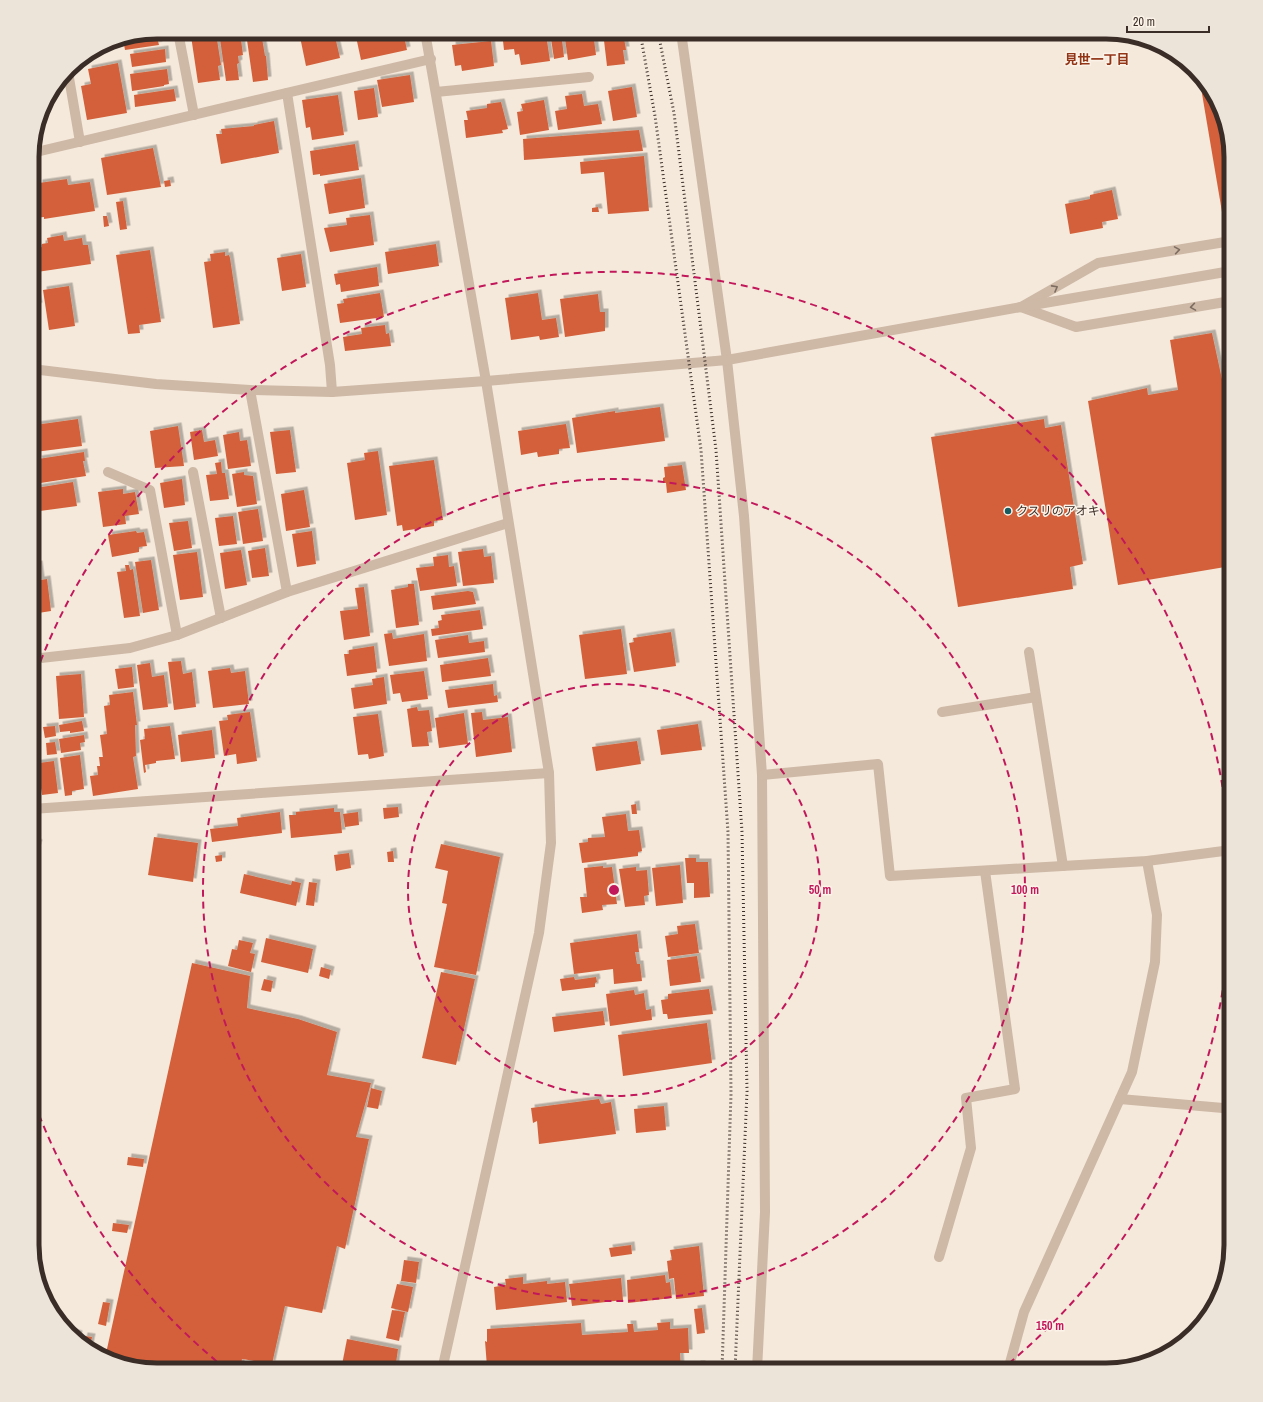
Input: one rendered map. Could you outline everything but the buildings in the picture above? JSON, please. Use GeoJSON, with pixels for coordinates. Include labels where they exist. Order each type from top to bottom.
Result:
{"type":"FeatureCollection","features":[{"type":"Feature","properties":{"kind":"street"},"geometry":{"type":"LineString","coordinates":[[179,39],[194,115]]}},
{"type":"Feature","properties":{"kind":"street"},"geometry":{"type":"LineString","coordinates":[[426,39],[486,381],[549,773],[551,843],[539,933],[444,1363]]}},
{"type":"Feature","properties":{"kind":"street"},"geometry":{"type":"LineString","coordinates":[[682,39],[727,360],[744,516],[762,775],[765,1212],[757,1363]]}},
{"type":"Feature","properties":{"kind":"street"},"geometry":{"type":"LineString","coordinates":[[39,151],[431,60]]}},
{"type":"Feature","properties":{"kind":"street"},"geometry":{"type":"LineString","coordinates":[[436,92],[589,77]]}},
{"type":"Feature","properties":{"kind":"street"},"geometry":{"type":"LineString","coordinates":[[69,78],[80,142]]}},
{"type":"Feature","properties":{"kind":"street"},"geometry":{"type":"LineString","coordinates":[[287,93],[330,365],[332,392]]}},
{"type":"Feature","properties":{"kind":"street"},"geometry":{"type":"LineString","coordinates":[[1021,307],[1098,263],[1224,242]]}},
{"type":"Feature","properties":{"kind":"street"},"geometry":{"type":"LineString","coordinates":[[39,370],[156,384],[250,390],[332,392],[486,381],[727,360],[1224,272]]}},
{"type":"Feature","properties":{"kind":"street"},"geometry":{"type":"LineString","coordinates":[[1021,307],[1076,326],[1224,302]]}},
{"type":"Feature","properties":{"kind":"street"},"geometry":{"type":"LineString","coordinates":[[250,390],[287,592]]}},
{"type":"Feature","properties":{"kind":"street"},"geometry":{"type":"LineString","coordinates":[[108,472],[150,490],[176,635]]}},
{"type":"Feature","properties":{"kind":"street"},"geometry":{"type":"LineString","coordinates":[[193,472],[221,618]]}},
{"type":"Feature","properties":{"kind":"street"},"geometry":{"type":"LineString","coordinates":[[39,658],[130,648],[176,635],[287,592],[508,523]]}},
{"type":"Feature","properties":{"kind":"street"},"geometry":{"type":"LineString","coordinates":[[1029,652],[1062,866]]}},
{"type":"Feature","properties":{"kind":"street"},"geometry":{"type":"LineString","coordinates":[[942,712],[1036,697]]}},
{"type":"Feature","properties":{"kind":"street"},"geometry":{"type":"LineString","coordinates":[[762,775],[878,764],[890,876],[1148,861],[1224,851]]}},
{"type":"Feature","properties":{"kind":"street"},"geometry":{"type":"LineString","coordinates":[[39,809],[549,773]]}},
{"type":"Feature","properties":{"kind":"street"},"geometry":{"type":"LineString","coordinates":[[1010,1363],[1024,1312],[1132,1072],[1155,962],[1157,915],[1148,861]]}},
{"type":"Feature","properties":{"kind":"street"},"geometry":{"type":"LineString","coordinates":[[939,1257],[971,1148],[966,1098],[1016,1090],[985,871]]}},
{"type":"Feature","properties":{"kind":"street"},"geometry":{"type":"LineString","coordinates":[[1120,1099],[1224,1108]]}},
{"type":"Feature","properties":{"kind":"railway"},"geometry":{"type":"LineString","coordinates":[[641,39],[655,116],[701,450],[728,832],[731,1094],[722,1363]]}},
{"type":"Feature","properties":{"kind":"railway"},"geometry":{"type":"LineString","coordinates":[[659,39],[674,113],[716,450],[742,832],[747,1091],[735,1363]]}},
{"type":"Feature","properties":{"kind":"place","name":"クスリのアオキ"},"geometry":{"type":"Point","coordinates":[1008,511]}},
{"type":"Feature","properties":{"kind":"district","name":"見世一丁目"},"geometry":{"type":"Point","coordinates":[1097,59]}}]}
